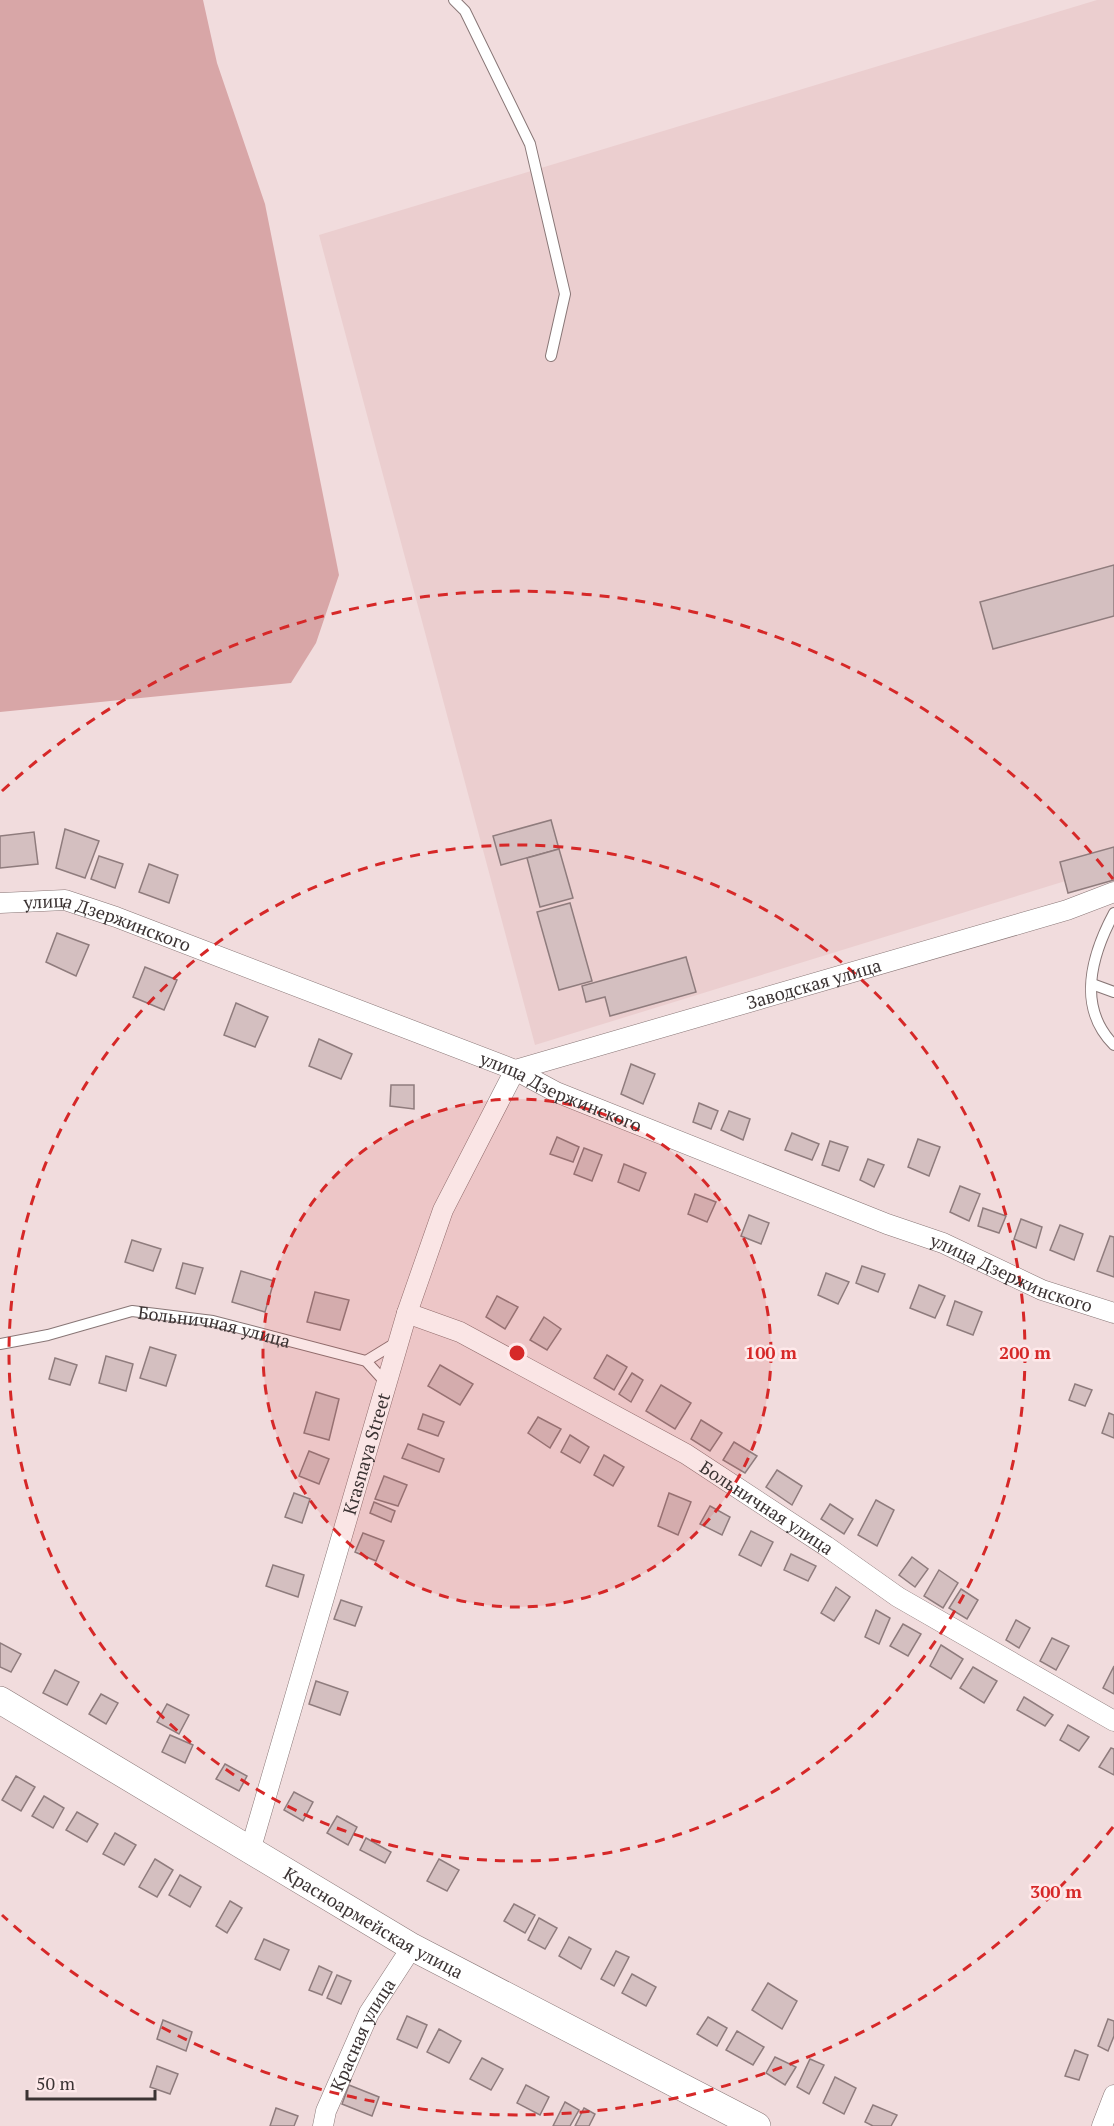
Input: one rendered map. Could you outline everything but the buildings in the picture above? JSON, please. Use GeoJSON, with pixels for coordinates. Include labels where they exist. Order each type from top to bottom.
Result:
{"type":"FeatureCollection","features":[{"type":"Feature","properties":{"kind":"main road","name":"Красноармейская улица"},"geometry":{"type":"LineString","coordinates":[[0,1700],[412,1947],[757,2126]]}},
{"type":"Feature","properties":{"kind":"street","name":"Заводская улица"},"geometry":{"type":"LineString","coordinates":[[514,1070],[1055,913],[1114,892]]}},
{"type":"Feature","properties":{"kind":"street","name":"улица Дзержинского"},"geometry":{"type":"LineString","coordinates":[[0,903],[65,900],[127,921],[514,1070],[556,1092],[888,1224],[943,1243],[1042,1290],[1114,1313]]}},
{"type":"Feature","properties":{"kind":"street","name":"Krasnaya Street"},"geometry":{"type":"LineString","coordinates":[[250,1851],[407,1312],[443,1210],[514,1070]]}},
{"type":"Feature","properties":{"kind":"street","name":"Больничная улица"},"geometry":{"type":"LineString","coordinates":[[407,1312],[460,1332],[686,1454],[826,1546],[898,1597],[1114,1722]]}},
{"type":"Feature","properties":{"kind":"street","name":"Красная улица"},"geometry":{"type":"LineString","coordinates":[[323,2126],[326,2111],[369,2013],[412,1947]]}},
{"type":"Feature","properties":{"kind":"street"},"geometry":{"type":"LineString","coordinates":[[1102,2126],[1114,2095]]}},
{"type":"Feature","properties":{"kind":"lane"},"geometry":{"type":"LineString","coordinates":[[454,0],[465,11],[530,144],[564,294],[551,356]]}},
{"type":"Feature","properties":{"kind":"lane"},"geometry":{"type":"LineString","coordinates":[[1114,913],[1099,941],[1092,968],[1092,1004],[1106,1036],[1114,1045]]}},
{"type":"Feature","properties":{"kind":"lane"},"geometry":{"type":"LineString","coordinates":[[1092,984],[1114,992]]}},
{"type":"Feature","properties":{"kind":"lane","name":"Больничная улица"},"geometry":{"type":"LineString","coordinates":[[0,1344],[48,1335],[132,1311],[213,1321],[366,1361]]}},
{"type":"Feature","properties":{"kind":"lane"},"geometry":{"type":"LineString","coordinates":[[386,1383],[366,1361],[399,1341]]}},
{"type":"Feature","properties":{"kind":"shaded area"},"geometry":{"type":"Polygon","coordinates":[[[0,0],[203,0],[217,63],[265,204],[339,575],[316,643],[291,683],[0,712],[0,0]]]}},
{"type":"Feature","properties":{"kind":"shaded area"},"geometry":{"type":"Polygon","coordinates":[[[1097,0],[1114,0],[1114,866],[535,1045],[319,235],[1097,0]]]}}]}
